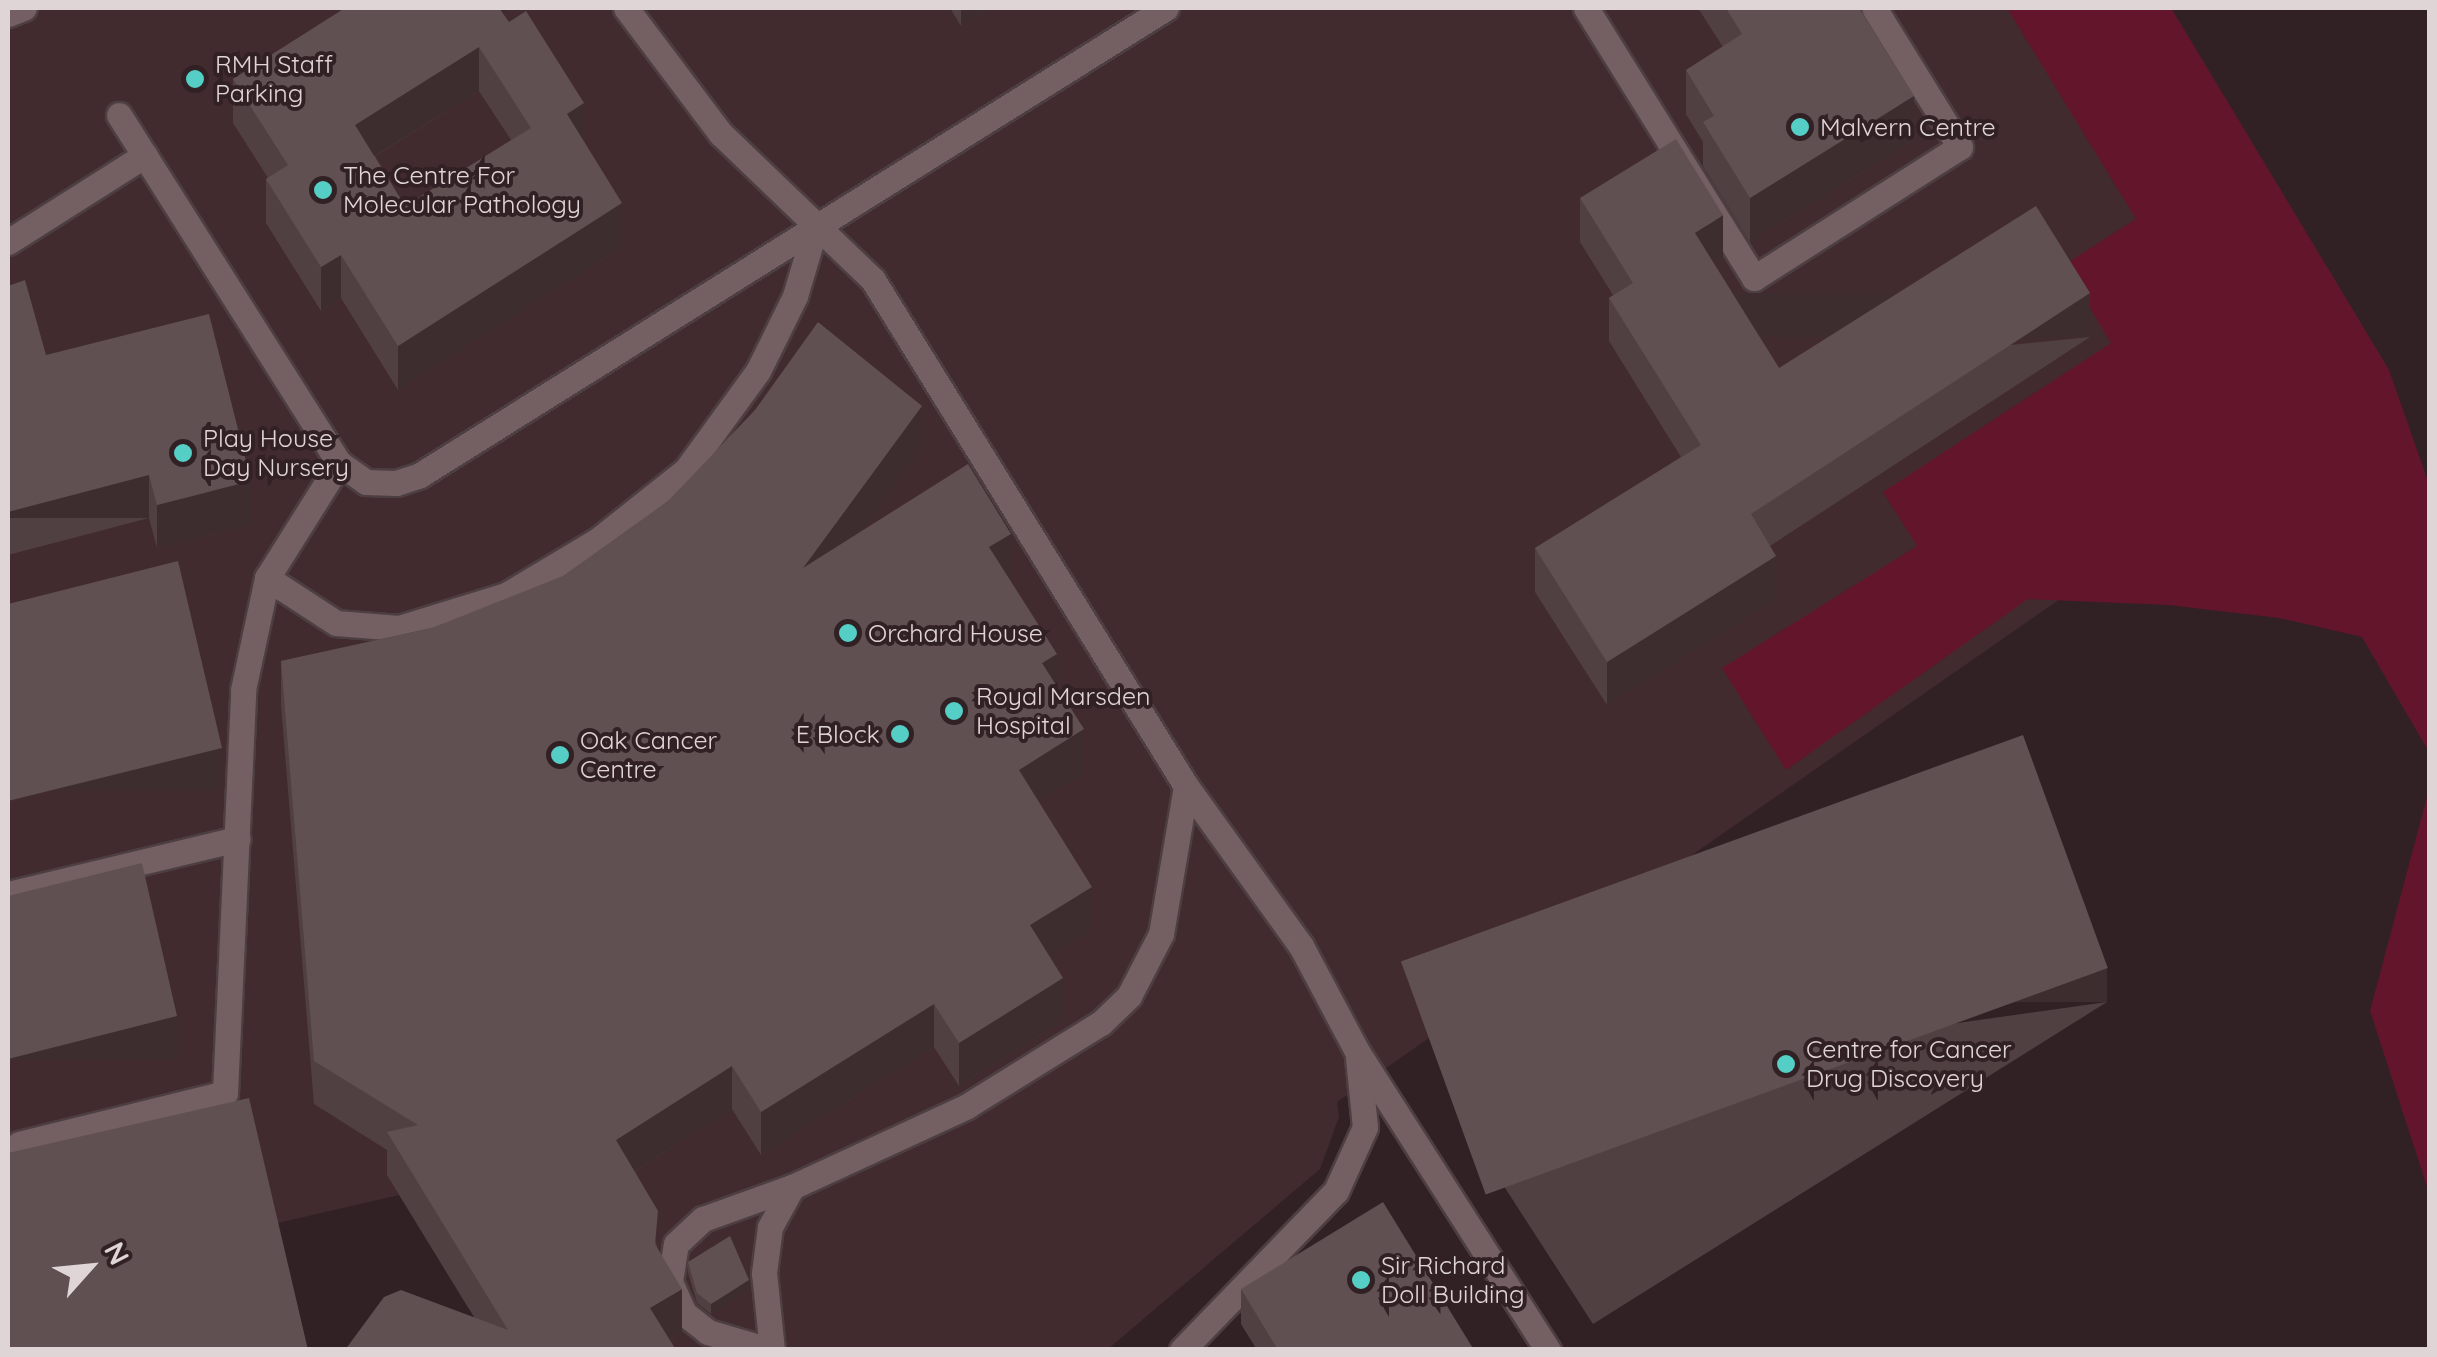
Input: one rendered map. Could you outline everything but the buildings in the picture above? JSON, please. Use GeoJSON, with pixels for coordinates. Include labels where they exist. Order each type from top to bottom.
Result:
{"type":"FeatureCollection","features":[{"type":"Feature","properties":{"kind":"street"},"geometry":{"type":"LineString","coordinates":[[8,14],[24,8]]}},
{"type":"Feature","properties":{"kind":"street"},"geometry":{"type":"LineString","coordinates":[[626,8],[721,134],[872,280],[1186,786],[1302,946],[1358,1053],[1548,1350]]}},
{"type":"Feature","properties":{"kind":"street"},"geometry":{"type":"LineString","coordinates":[[120,115],[339,463],[366,482],[420,475],[1166,8]]}},
{"type":"Feature","properties":{"kind":"street"},"geometry":{"type":"LineString","coordinates":[[1586,8],[1754,278],[1960,147],[1874,8]]}},
{"type":"Feature","properties":{"kind":"street"},"geometry":{"type":"LineString","coordinates":[[8,242],[145,155]]}},
{"type":"Feature","properties":{"kind":"street"},"geometry":{"type":"LineString","coordinates":[[267,578],[336,622],[399,628],[506,594],[598,540],[686,470],[758,372],[796,296],[815,228]]}},
{"type":"Feature","properties":{"kind":"street"},"geometry":{"type":"LineString","coordinates":[[18,1144],[225,1092],[243,690],[267,578],[339,463]]}},
{"type":"Feature","properties":{"kind":"street"},"geometry":{"type":"LineString","coordinates":[[792,1187],[770,1227],[764,1272],[771,1350],[708,1332],[684,1313],[670,1282],[676,1244],[702,1219],[792,1187],[968,1106],[1101,1023],[1129,996],[1161,934],[1186,786]]}},
{"type":"Feature","properties":{"kind":"street"},"geometry":{"type":"LineString","coordinates":[[8,894],[237,839]]}},
{"type":"Feature","properties":{"kind":"street"},"geometry":{"type":"LineString","coordinates":[[1182,1350],[1336,1191],[1365,1126],[1358,1053]]}},
{"type":"Feature","properties":{"kind":"shaded area","name":"Royal Marsden Hospital"},"geometry":{"type":"Polygon","coordinates":[[[8,8],[2171,8],[2389,370],[1337,1102],[1339,1117],[1320,1169],[1108,1349],[534,1349],[468,1308],[399,1195],[269,1225],[8,1350],[8,8]]]}},
{"type":"Feature","properties":{"kind":"shaded area"},"geometry":{"type":"Polygon","coordinates":[[[2007,8],[2171,8],[2389,370],[2429,484],[2429,752],[2362,637],[2279,618],[2168,605],[2028,599],[1786,770],[1722,668],[1917,546],[1883,492],[2111,343],[2064,265],[2136,219],[2007,8]]]}},
{"type":"Feature","properties":{"kind":"shaded area"},"geometry":{"type":"Polygon","coordinates":[[[2429,789],[2429,1193],[2370,1011],[2429,789]]]}},
{"type":"Feature","properties":{"kind":"place","name":"RMH Staff Parking"},"geometry":{"type":"Point","coordinates":[195,79]}},
{"type":"Feature","properties":{"kind":"place","name":"Malvern Centre"},"geometry":{"type":"Point","coordinates":[1800,127]}},
{"type":"Feature","properties":{"kind":"place","name":"The Centre For Molecular Pathology"},"geometry":{"type":"Point","coordinates":[323,190]}},
{"type":"Feature","properties":{"kind":"place","name":"Play House Day Nursery"},"geometry":{"type":"Point","coordinates":[183,453]}},
{"type":"Feature","properties":{"kind":"place","name":"Orchard House"},"geometry":{"type":"Point","coordinates":[848,633]}},
{"type":"Feature","properties":{"kind":"place","name":"Royal Marsden Hospital"},"geometry":{"type":"Point","coordinates":[954,711]}},
{"type":"Feature","properties":{"kind":"place","name":"E Block"},"geometry":{"type":"Point","coordinates":[900,734]}},
{"type":"Feature","properties":{"kind":"place","name":"Oak Cancer Centre"},"geometry":{"type":"Point","coordinates":[560,755]}},
{"type":"Feature","properties":{"kind":"place","name":"Centre for Cancer Drug Discovery"},"geometry":{"type":"Point","coordinates":[1786,1064]}},
{"type":"Feature","properties":{"kind":"place","name":"Sir Richard Doll Building"},"geometry":{"type":"Point","coordinates":[1361,1280]}}]}
